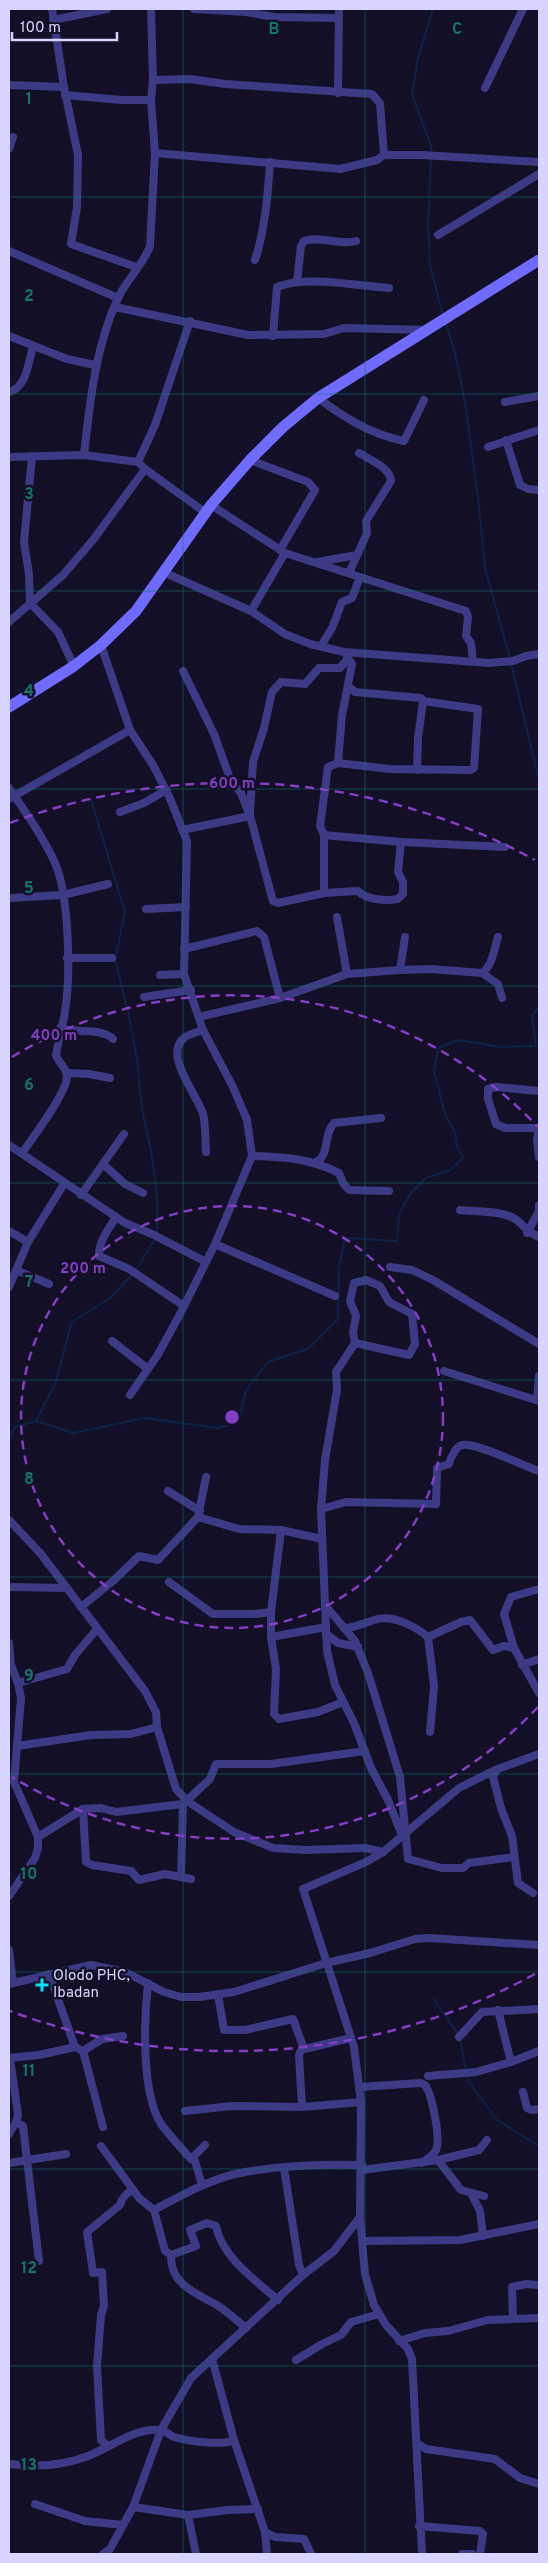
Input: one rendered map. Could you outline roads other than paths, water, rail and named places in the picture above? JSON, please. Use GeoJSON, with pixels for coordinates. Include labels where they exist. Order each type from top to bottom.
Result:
{"type":"FeatureCollection","features":[{"type":"Feature","properties":{"kind":"street"},"geometry":{"type":"LineString","coordinates":[[52,9],[61,60],[64,91],[78,155],[79,174],[70,244],[136,267]]}},
{"type":"Feature","properties":{"kind":"street"},"geometry":{"type":"LineString","coordinates":[[53,20],[107,9]]}},
{"type":"Feature","properties":{"kind":"street"},"geometry":{"type":"LineString","coordinates":[[84,455],[95,365],[118,298],[136,267],[146,256],[150,246],[155,153],[151,100],[153,80],[151,9]]}},
{"type":"Feature","properties":{"kind":"street"},"geometry":{"type":"LineString","coordinates":[[194,9],[246,12],[274,17],[339,18]]}},
{"type":"Feature","properties":{"kind":"street"},"geometry":{"type":"LineString","coordinates":[[338,93],[339,9]]}},
{"type":"Feature","properties":{"kind":"street"},"geometry":{"type":"LineString","coordinates":[[485,88],[523,9]]}},
{"type":"Feature","properties":{"kind":"street"},"geometry":{"type":"LineString","coordinates":[[153,80],[190,80],[338,93],[364,92],[372,94],[377,99],[381,110],[384,155]]}},
{"type":"Feature","properties":{"kind":"street"},"geometry":{"type":"LineString","coordinates":[[9,85],[121,100],[151,100]]}},
{"type":"Feature","properties":{"kind":"street"},"geometry":{"type":"LineString","coordinates":[[9,149],[13,137]]}},
{"type":"Feature","properties":{"kind":"street"},"geometry":{"type":"LineString","coordinates":[[155,153],[340,169],[377,160],[384,155],[422,155],[539,162]]}},
{"type":"Feature","properties":{"kind":"street"},"geometry":{"type":"LineString","coordinates":[[254,260],[260,239],[270,162]]}},
{"type":"Feature","properties":{"kind":"street"},"geometry":{"type":"LineString","coordinates":[[438,235],[539,174]]}},
{"type":"Feature","properties":{"kind":"street"},"geometry":{"type":"LineString","coordinates":[[297,282],[300,246],[304,241],[314,240],[346,244],[356,242]]}},
{"type":"Feature","properties":{"kind":"street"},"geometry":{"type":"LineString","coordinates":[[9,250],[118,298]]}},
{"type":"Feature","properties":{"kind":"street"},"geometry":{"type":"LineString","coordinates":[[9,707],[74,666],[101,645],[136,611],[208,509],[250,460],[283,427],[318,398],[433,328],[453,313],[539,260]]}},
{"type":"Feature","properties":{"kind":"street"},"geometry":{"type":"LineString","coordinates":[[273,336],[275,289],[282,285],[297,282],[389,288]]}},
{"type":"Feature","properties":{"kind":"street"},"geometry":{"type":"LineString","coordinates":[[115,307],[190,321],[248,335],[324,334],[344,328],[433,328]]}},
{"type":"Feature","properties":{"kind":"street"},"geometry":{"type":"LineString","coordinates":[[138,462],[155,425],[190,321]]}},
{"type":"Feature","properties":{"kind":"street"},"geometry":{"type":"LineString","coordinates":[[9,336],[67,359],[95,365]]}},
{"type":"Feature","properties":{"kind":"street"},"geometry":{"type":"LineString","coordinates":[[9,392],[18,389],[22,384],[33,347]]}},
{"type":"Feature","properties":{"kind":"street"},"geometry":{"type":"LineString","coordinates":[[505,402],[539,396]]}},
{"type":"Feature","properties":{"kind":"street"},"geometry":{"type":"LineString","coordinates":[[318,398],[352,423],[381,436],[404,441],[424,400]]}},
{"type":"Feature","properties":{"kind":"street"},"geometry":{"type":"LineString","coordinates":[[488,447],[539,430]]}},
{"type":"Feature","properties":{"kind":"street"},"geometry":{"type":"LineString","coordinates":[[506,440],[520,485],[528,489],[539,490]]}},
{"type":"Feature","properties":{"kind":"street"},"geometry":{"type":"LineString","coordinates":[[349,574],[366,533],[366,521],[391,481],[391,476],[384,467],[359,453]]}},
{"type":"Feature","properties":{"kind":"street"},"geometry":{"type":"LineString","coordinates":[[9,458],[84,455],[138,462],[145,469],[208,509],[283,552],[466,611],[468,617],[466,636],[471,643],[473,661]]}},
{"type":"Feature","properties":{"kind":"street"},"geometry":{"type":"LineString","coordinates":[[32,456],[24,542],[29,574],[30,603],[58,632],[74,666]]}},
{"type":"Feature","properties":{"kind":"street"},"geometry":{"type":"LineString","coordinates":[[250,460],[308,482],[315,490],[251,611]]}},
{"type":"Feature","properties":{"kind":"street"},"geometry":{"type":"LineString","coordinates":[[9,622],[63,575],[93,540],[145,469]]}},
{"type":"Feature","properties":{"kind":"street"},"geometry":{"type":"LineString","coordinates":[[313,562],[348,558],[357,555]]}},
{"type":"Feature","properties":{"kind":"street"},"geometry":{"type":"LineString","coordinates":[[163,572],[251,611],[285,634],[346,656],[500,661],[516,660],[539,654]]}},
{"type":"Feature","properties":{"kind":"street"},"geometry":{"type":"LineString","coordinates":[[321,646],[332,628],[342,602],[352,598],[360,577]]}},
{"type":"Feature","properties":{"kind":"street"},"geometry":{"type":"LineString","coordinates":[[101,645],[130,730],[153,764],[182,830],[188,853],[184,974],[203,1030],[248,1120],[252,1156],[215,1244],[184,1306],[130,1395]]}},
{"type":"Feature","properties":{"kind":"street"},"geometry":{"type":"LineString","coordinates":[[338,763],[342,715],[352,664],[346,656]]}},
{"type":"Feature","properties":{"kind":"street"},"geometry":{"type":"LineString","coordinates":[[250,816],[252,762],[264,728],[272,692],[280,682],[305,684],[319,668],[340,668],[346,656]]}},
{"type":"Feature","properties":{"kind":"street"},"geometry":{"type":"LineString","coordinates":[[183,670],[214,734],[231,781],[241,793],[250,816],[273,901],[286,902],[324,893],[358,891],[363,895],[376,898],[392,900],[402,897],[403,882],[398,872],[401,842]]}},
{"type":"Feature","properties":{"kind":"street"},"geometry":{"type":"LineString","coordinates":[[324,893],[324,835],[320,826],[328,767],[338,763],[417,770],[471,770],[474,768],[478,709],[424,701],[419,697],[355,692],[348,686]]}},
{"type":"Feature","properties":{"kind":"street"},"geometry":{"type":"LineString","coordinates":[[417,770],[418,738],[424,701]]}},
{"type":"Feature","properties":{"kind":"street"},"geometry":{"type":"LineString","coordinates":[[11,798],[130,730]]}},
{"type":"Feature","properties":{"kind":"street"},"geometry":{"type":"LineString","coordinates":[[9,788],[11,798],[44,840],[56,864],[63,895],[67,958],[65,1012],[60,1028],[56,1056],[67,1074],[65,1086],[22,1153]]}},
{"type":"Feature","properties":{"kind":"street"},"geometry":{"type":"LineString","coordinates":[[120,812],[144,803],[166,790]]}},
{"type":"Feature","properties":{"kind":"street"},"geometry":{"type":"LineString","coordinates":[[182,830],[250,816]]}},
{"type":"Feature","properties":{"kind":"street"},"geometry":{"type":"LineString","coordinates":[[324,835],[401,842],[506,847]]}},
{"type":"Feature","properties":{"kind":"street"},"geometry":{"type":"LineString","coordinates":[[9,898],[63,895],[108,884]]}},
{"type":"Feature","properties":{"kind":"street"},"geometry":{"type":"LineString","coordinates":[[146,909],[186,907]]}},
{"type":"Feature","properties":{"kind":"street"},"geometry":{"type":"LineString","coordinates":[[337,917],[347,974]]}},
{"type":"Feature","properties":{"kind":"street"},"geometry":{"type":"LineString","coordinates":[[184,949],[242,936],[250,932],[257,931],[262,933],[280,998]]}},
{"type":"Feature","properties":{"kind":"street"},"geometry":{"type":"LineString","coordinates":[[400,970],[405,937]]}},
{"type":"Feature","properties":{"kind":"street"},"geometry":{"type":"LineString","coordinates":[[482,973],[487,969],[492,958],[498,937]]}},
{"type":"Feature","properties":{"kind":"street"},"geometry":{"type":"LineString","coordinates":[[67,958],[112,958]]}},
{"type":"Feature","properties":{"kind":"street"},"geometry":{"type":"LineString","coordinates":[[199,1018],[280,998],[347,974],[400,970],[431,969],[482,973],[498,984],[502,998]]}},
{"type":"Feature","properties":{"kind":"street"},"geometry":{"type":"LineString","coordinates":[[160,975],[184,974]]}},
{"type":"Feature","properties":{"kind":"street"},"geometry":{"type":"LineString","coordinates":[[144,997],[191,990]]}},
{"type":"Feature","properties":{"kind":"street"},"geometry":{"type":"LineString","coordinates":[[60,1028],[67,1031],[104,1034],[113,1039]]}},
{"type":"Feature","properties":{"kind":"street"},"geometry":{"type":"LineString","coordinates":[[203,1030],[185,1037],[178,1045],[176,1056],[180,1070],[203,1115],[206,1152]]}},
{"type":"Feature","properties":{"kind":"street"},"geometry":{"type":"LineString","coordinates":[[67,1074],[89,1074],[110,1078]]}},
{"type":"Feature","properties":{"kind":"street"},"geometry":{"type":"LineString","coordinates":[[539,1091],[496,1087],[488,1089],[488,1099],[496,1124],[505,1128],[539,1128],[537,1140],[539,1157]]}},
{"type":"Feature","properties":{"kind":"street"},"geometry":{"type":"LineString","coordinates":[[316,1162],[324,1156],[328,1128],[334,1123],[381,1118]]}},
{"type":"Feature","properties":{"kind":"street"},"geometry":{"type":"LineString","coordinates":[[81,1195],[124,1134]]}},
{"type":"Feature","properties":{"kind":"street"},"geometry":{"type":"LineString","coordinates":[[9,1145],[64,1184],[125,1223],[152,1234],[206,1262]]}},
{"type":"Feature","properties":{"kind":"street"},"geometry":{"type":"LineString","coordinates":[[252,1156],[290,1158],[316,1162],[339,1173],[343,1183],[349,1190],[389,1191]]}},
{"type":"Feature","properties":{"kind":"street"},"geometry":{"type":"LineString","coordinates":[[103,1164],[125,1184],[143,1193]]}},
{"type":"Feature","properties":{"kind":"street"},"geometry":{"type":"LineString","coordinates":[[9,1287],[28,1242],[64,1184]]}},
{"type":"Feature","properties":{"kind":"street"},"geometry":{"type":"LineString","coordinates":[[527,1232],[539,1211],[539,1205]]}},
{"type":"Feature","properties":{"kind":"street"},"geometry":{"type":"LineString","coordinates":[[460,1210],[502,1215],[517,1220],[527,1232],[539,1238]]}},
{"type":"Feature","properties":{"kind":"street"},"geometry":{"type":"LineString","coordinates":[[116,1217],[99,1248],[99,1256],[129,1269],[184,1306]]}},
{"type":"Feature","properties":{"kind":"street"},"geometry":{"type":"LineString","coordinates":[[9,1231],[28,1242]]}},
{"type":"Feature","properties":{"kind":"street"},"geometry":{"type":"LineString","coordinates":[[215,1244],[335,1296]]}},
{"type":"Feature","properties":{"kind":"street"},"geometry":{"type":"LineString","coordinates":[[390,1267],[412,1270],[434,1280],[539,1344]]}},
{"type":"Feature","properties":{"kind":"street"},"geometry":{"type":"LineString","coordinates":[[16,1270],[49,1284]]}},
{"type":"Feature","properties":{"kind":"street"},"geometry":{"type":"LineString","coordinates":[[355,1343],[386,1349],[405,1356],[412,1352],[415,1344],[412,1314],[389,1302],[380,1286],[366,1280],[354,1283],[350,1302],[356,1316],[353,1333],[355,1343],[336,1372],[337,1390],[325,1460],[322,1509],[326,1631],[330,1669],[364,1751],[404,1834]]}},
{"type":"Feature","properties":{"kind":"street"},"geometry":{"type":"LineString","coordinates":[[112,1341],[148,1368]]}},
{"type":"Feature","properties":{"kind":"street"},"geometry":{"type":"LineString","coordinates":[[444,1372],[538,1401],[539,1376]]}},
{"type":"Feature","properties":{"kind":"street"},"geometry":{"type":"LineString","coordinates":[[322,1509],[346,1502],[436,1504],[437,1468],[450,1464],[458,1446],[462,1444],[479,1448],[539,1471]]}},
{"type":"Feature","properties":{"kind":"street"},"geometry":{"type":"LineString","coordinates":[[81,1607],[136,1559],[158,1560],[199,1514],[206,1477]]}},
{"type":"Feature","properties":{"kind":"street"},"geometry":{"type":"LineString","coordinates":[[168,1491],[199,1514],[239,1529],[281,1530],[322,1539]]}},
{"type":"Feature","properties":{"kind":"street"},"geometry":{"type":"LineString","coordinates":[[9,1520],[41,1554],[145,1691],[156,1712],[157,1727],[176,1789],[185,1803],[234,1832],[273,1848],[306,1850],[365,1848],[383,1852]]}},
{"type":"Feature","properties":{"kind":"street"},"geometry":{"type":"LineString","coordinates":[[281,1530],[271,1612],[271,1636],[276,1669],[274,1714],[278,1718],[318,1712],[343,1702]]}},
{"type":"Feature","properties":{"kind":"street"},"geometry":{"type":"LineString","coordinates":[[169,1582],[213,1614],[271,1612]]}},
{"type":"Feature","properties":{"kind":"street"},"geometry":{"type":"LineString","coordinates":[[9,1588],[67,1588]]}},
{"type":"Feature","properties":{"kind":"street"},"geometry":{"type":"LineString","coordinates":[[539,1589],[511,1597],[504,1614],[514,1648],[539,1693]]}},
{"type":"Feature","properties":{"kind":"street"},"geometry":{"type":"LineString","coordinates":[[325,1605],[358,1647],[368,1673],[400,1777],[404,1834],[408,1859],[442,1868],[463,1868],[469,1863],[514,1857]]}},
{"type":"Feature","properties":{"kind":"street"},"geometry":{"type":"LineString","coordinates":[[344,1628],[380,1618],[390,1618],[420,1630],[428,1637],[434,1686],[430,1732]]}},
{"type":"Feature","properties":{"kind":"street"},"geometry":{"type":"LineString","coordinates":[[428,1637],[470,1620],[493,1650],[504,1646],[514,1648]]}},
{"type":"Feature","properties":{"kind":"street"},"geometry":{"type":"LineString","coordinates":[[18,1683],[67,1669],[75,1655],[97,1629]]}},
{"type":"Feature","properties":{"kind":"street"},"geometry":{"type":"LineString","coordinates":[[271,1636],[326,1631]]}},
{"type":"Feature","properties":{"kind":"street"},"geometry":{"type":"LineString","coordinates":[[326,1631],[338,1643],[358,1647]]}},
{"type":"Feature","properties":{"kind":"street"},"geometry":{"type":"LineString","coordinates":[[9,1643],[10,1665],[18,1683],[21,1698],[14,1782],[38,1837],[35,1858],[9,1895]]}},
{"type":"Feature","properties":{"kind":"street"},"geometry":{"type":"LineString","coordinates":[[522,1665],[539,1659]]}},
{"type":"Feature","properties":{"kind":"street"},"geometry":{"type":"LineString","coordinates":[[17,1746],[92,1735],[131,1734],[157,1727]]}},
{"type":"Feature","properties":{"kind":"street"},"geometry":{"type":"LineString","coordinates":[[38,1837],[83,1809],[101,1808],[116,1812],[185,1803],[210,1779],[219,1764],[271,1764],[364,1751]]}},
{"type":"Feature","properties":{"kind":"street"},"geometry":{"type":"LineString","coordinates":[[422,2554],[419,2526],[418,2444],[411,2354],[379,2314],[365,2274],[364,2241],[360,2216],[362,2167],[361,2102],[351,2038],[303,1889],[366,1862],[383,1852],[459,1788],[497,1770],[539,1754]]}},
{"type":"Feature","properties":{"kind":"street"},"geometry":{"type":"LineString","coordinates":[[497,1770],[493,1777],[501,1808],[512,1836],[520,1886],[532,1893]]}},
{"type":"Feature","properties":{"kind":"street"},"geometry":{"type":"LineString","coordinates":[[181,1877],[185,1803]]}},
{"type":"Feature","properties":{"kind":"street"},"geometry":{"type":"LineString","coordinates":[[83,1809],[86,1862],[92,1865],[131,1871],[139,1880],[165,1874],[191,1879]]}},
{"type":"Feature","properties":{"kind":"street"},"geometry":{"type":"LineString","coordinates":[[9,1950],[11,1984],[91,1965],[125,1972],[164,1992],[181,1997],[234,1992],[326,1963],[370,1953],[415,1939],[429,1938],[539,1945]]}},
{"type":"Feature","properties":{"kind":"street"},"geometry":{"type":"LineString","coordinates":[[49,1974],[75,2047]]}},
{"type":"Feature","properties":{"kind":"street"},"geometry":{"type":"LineString","coordinates":[[148,1983],[144,2017],[151,2097],[160,2123],[191,2159],[195,2161],[202,2186]]}},
{"type":"Feature","properties":{"kind":"street"},"geometry":{"type":"LineString","coordinates":[[218,1994],[224,2030],[246,2030],[293,2019],[302,2048],[299,2055],[302,2107]]}},
{"type":"Feature","properties":{"kind":"street"},"geometry":{"type":"LineString","coordinates":[[459,2037],[482,2012],[539,2009]]}},
{"type":"Feature","properties":{"kind":"street"},"geometry":{"type":"LineString","coordinates":[[498,2010],[511,2062]]}},
{"type":"Feature","properties":{"kind":"street"},"geometry":{"type":"LineString","coordinates":[[83,2051],[102,2039],[123,2036]]}},
{"type":"Feature","properties":{"kind":"street"},"geometry":{"type":"LineString","coordinates":[[302,2048],[308,2050],[351,2038]]}},
{"type":"Feature","properties":{"kind":"street"},"geometry":{"type":"LineString","coordinates":[[9,2134],[18,2115],[10,2058],[39,2055],[75,2047],[83,2051],[103,2127]]}},
{"type":"Feature","properties":{"kind":"street"},"geometry":{"type":"LineString","coordinates":[[428,2076],[476,2072],[511,2062],[539,2051]]}},
{"type":"Feature","properties":{"kind":"street"},"geometry":{"type":"LineString","coordinates":[[359,2088],[421,2083],[425,2085],[436,2122],[436,2149],[439,2160],[461,2190],[484,2196]]}},
{"type":"Feature","properties":{"kind":"street"},"geometry":{"type":"LineString","coordinates":[[523,2092],[527,2108],[532,2110],[539,2108]]}},
{"type":"Feature","properties":{"kind":"street"},"geometry":{"type":"LineString","coordinates":[[186,2111],[232,2106],[302,2107],[361,2102]]}},
{"type":"Feature","properties":{"kind":"street"},"geometry":{"type":"LineString","coordinates":[[16,2122],[23,2126],[39,2261]]}},
{"type":"Feature","properties":{"kind":"street"},"geometry":{"type":"LineString","coordinates":[[154,2210],[202,2186],[235,2174],[313,2164],[362,2167],[439,2160],[479,2150],[487,2140]]}},
{"type":"Feature","properties":{"kind":"street"},"geometry":{"type":"LineString","coordinates":[[191,2159],[205,2145]]}},
{"type":"Feature","properties":{"kind":"street"},"geometry":{"type":"LineString","coordinates":[[101,2146],[140,2199],[154,2210],[165,2251],[171,2255]]}},
{"type":"Feature","properties":{"kind":"street"},"geometry":{"type":"LineString","coordinates":[[422,2162],[429,2158],[436,2149]]}},
{"type":"Feature","properties":{"kind":"street"},"geometry":{"type":"LineString","coordinates":[[9,2163],[66,2154]]}},
{"type":"Feature","properties":{"kind":"street"},"geometry":{"type":"LineString","coordinates":[[284,2168],[299,2265],[303,2275]]}},
{"type":"Feature","properties":{"kind":"street"},"geometry":{"type":"LineString","coordinates":[[108,2445],[102,2440],[97,2390],[104,2292],[102,2272],[93,2274],[87,2232],[120,2205],[121,2199],[130,2191],[134,2191]]}},
{"type":"Feature","properties":{"kind":"street"},"geometry":{"type":"LineString","coordinates":[[472,2194],[480,2210],[483,2236]]}},
{"type":"Feature","properties":{"kind":"street"},"geometry":{"type":"LineString","coordinates":[[104,2554],[133,2508],[161,2430],[190,2378],[278,2300],[303,2275],[334,2251],[360,2216]]}},
{"type":"Feature","properties":{"kind":"street"},"geometry":{"type":"LineString","coordinates":[[171,2255],[196,2246],[190,2230],[207,2223],[216,2226],[218,2236],[240,2267],[278,2300]]}},
{"type":"Feature","properties":{"kind":"street"},"geometry":{"type":"LineString","coordinates":[[364,2241],[460,2240],[539,2224]]}},
{"type":"Feature","properties":{"kind":"street"},"geometry":{"type":"LineString","coordinates":[[171,2255],[171,2266],[182,2286],[216,2304],[246,2328]]}},
{"type":"Feature","properties":{"kind":"street"},"geometry":{"type":"LineString","coordinates":[[512,2319],[512,2287],[526,2284],[539,2285]]}},
{"type":"Feature","properties":{"kind":"street"},"geometry":{"type":"LineString","coordinates":[[296,2360],[322,2344],[341,2336],[351,2322],[379,2314]]}},
{"type":"Feature","properties":{"kind":"street"},"geometry":{"type":"LineString","coordinates":[[399,2341],[425,2333],[448,2332],[488,2320],[539,2318]]}},
{"type":"Feature","properties":{"kind":"street"},"geometry":{"type":"LineString","coordinates":[[212,2359],[234,2440],[265,2532],[267,2554]]}},
{"type":"Feature","properties":{"kind":"street"},"geometry":{"type":"LineString","coordinates":[[9,2464],[32,2466],[58,2464],[89,2456],[108,2445],[134,2434],[161,2430],[174,2437],[210,2442],[228,2444],[234,2440]]}},
{"type":"Feature","properties":{"kind":"street"},"geometry":{"type":"LineString","coordinates":[[418,2444],[426,2449],[495,2459],[520,2478],[539,2484]]}},
{"type":"Feature","properties":{"kind":"street"},"geometry":{"type":"LineString","coordinates":[[35,2504],[85,2521],[123,2525]]}},
{"type":"Feature","properties":{"kind":"street"},"geometry":{"type":"LineString","coordinates":[[133,2508],[188,2515],[228,2510],[258,2509]]}},
{"type":"Feature","properties":{"kind":"street"},"geometry":{"type":"LineString","coordinates":[[188,2515],[196,2554]]}},
{"type":"Feature","properties":{"kind":"street"},"geometry":{"type":"LineString","coordinates":[[419,2526],[482,2532],[480,2554]]}},
{"type":"Feature","properties":{"kind":"street"},"geometry":{"type":"LineString","coordinates":[[265,2532],[275,2537],[304,2539],[311,2554]]}},
{"type":"Feature","properties":{"kind":"street"},"geometry":{"type":"LineString","coordinates":[[462,2554],[472,2554]]}},
{"type":"Feature","properties":{"kind":"waterway"},"geometry":{"type":"LineString","coordinates":[[431,153],[431,145],[412,95],[418,58],[433,9]]}},
{"type":"Feature","properties":{"kind":"waterway"},"geometry":{"type":"LineString","coordinates":[[431,158],[428,224],[430,265],[443,316]]}},
{"type":"Feature","properties":{"kind":"waterway"},"geometry":{"type":"LineString","coordinates":[[446,323],[455,353],[465,402],[478,497],[485,568],[510,658]]}},
{"type":"Feature","properties":{"kind":"waterway"},"geometry":{"type":"LineString","coordinates":[[511,663],[539,780]]}},
{"type":"Feature","properties":{"kind":"waterway"},"geometry":{"type":"LineString","coordinates":[[91,800],[125,912],[115,960],[128,1011],[137,1059],[142,1110],[152,1156],[157,1198],[157,1233]]}},
{"type":"Feature","properties":{"kind":"waterway"},"geometry":{"type":"LineString","coordinates":[[9,1440],[15,1427],[36,1421],[73,1433],[145,1418],[217,1428],[238,1423],[246,1390],[268,1362],[308,1349],[338,1319],[339,1268],[345,1238],[397,1241],[399,1214],[410,1194],[426,1178],[450,1170],[463,1158],[457,1147],[455,1133],[445,1114],[434,1071],[438,1048],[458,1040],[501,1047],[536,1046],[532,1016],[539,1007]]}},
{"type":"Feature","properties":{"kind":"waterway"},"geometry":{"type":"LineString","coordinates":[[136,1270],[156,1237]]}},
{"type":"Feature","properties":{"kind":"waterway"},"geometry":{"type":"LineString","coordinates":[[36,1421],[55,1384],[72,1322],[110,1298],[133,1274]]}},
{"type":"Feature","properties":{"kind":"waterway"},"geometry":{"type":"LineString","coordinates":[[434,1999],[458,2034]]}},
{"type":"Feature","properties":{"kind":"waterway"},"geometry":{"type":"LineString","coordinates":[[460,2039],[466,2071]]}},
{"type":"Feature","properties":{"kind":"waterway"},"geometry":{"type":"LineString","coordinates":[[467,2075],[468,2081],[497,2120],[539,2146]]}},
{"type":"Feature","properties":{"kind":"place","name":"Olodo PHC, Ibadan"},"geometry":{"type":"Point","coordinates":[42,1985]}}]}
